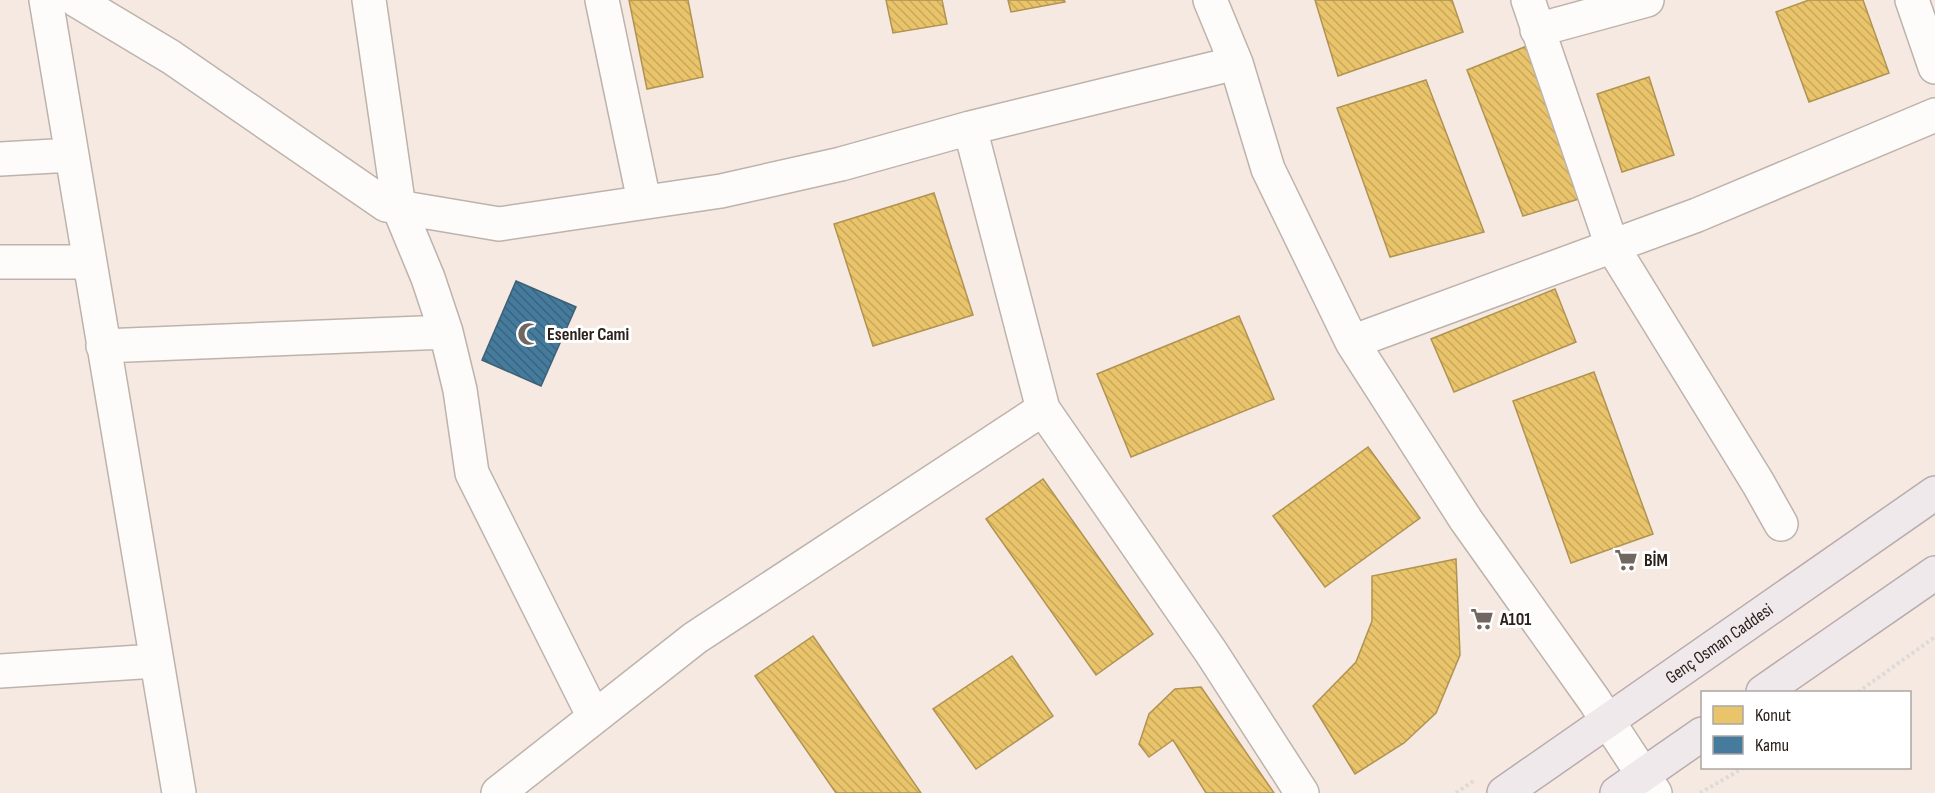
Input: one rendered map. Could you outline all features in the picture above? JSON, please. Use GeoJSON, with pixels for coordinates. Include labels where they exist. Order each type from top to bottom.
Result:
{"type":"FeatureCollection","features":[{"type":"Feature","properties":{"kind":"main road","name":"Genç Osman Caddesi"},"geometry":{"type":"LineString","coordinates":[[1504,793],[1935,493]]}},
{"type":"Feature","properties":{"kind":"main road"},"geometry":{"type":"LineString","coordinates":[[1766,691],[1935,573]]}},
{"type":"Feature","properties":{"kind":"main road"},"geometry":{"type":"LineString","coordinates":[[1638,787],[1701,735]]}},
{"type":"Feature","properties":{"kind":"street"},"geometry":{"type":"LineString","coordinates":[[46,0],[179,793]]}},
{"type":"Feature","properties":{"kind":"street"},"geometry":{"type":"LineString","coordinates":[[76,0],[171,57],[386,205],[499,224],[732,188],[841,164],[970,128],[1236,63]]}},
{"type":"Feature","properties":{"kind":"street"},"geometry":{"type":"LineString","coordinates":[[369,0],[399,208],[428,278],[446,332],[460,390],[472,473],[594,717]]}},
{"type":"Feature","properties":{"kind":"street"},"geometry":{"type":"LineString","coordinates":[[602,0],[644,201]]}},
{"type":"Feature","properties":{"kind":"street"},"geometry":{"type":"LineString","coordinates":[[1210,0],[1236,63],[1268,170],[1352,342],[1466,520],[1594,700],[1638,787]]}},
{"type":"Feature","properties":{"kind":"street"},"geometry":{"type":"LineString","coordinates":[[1647,0],[1533,15],[1612,246],[1781,524]]}},
{"type":"Feature","properties":{"kind":"street"},"geometry":{"type":"LineString","coordinates":[[1912,0],[1935,67]]}},
{"type":"Feature","properties":{"kind":"street"},"geometry":{"type":"LineString","coordinates":[[1352,342],[1696,215],[1935,115]]}},
{"type":"Feature","properties":{"kind":"street"},"geometry":{"type":"LineString","coordinates":[[970,128],[1043,409],[1210,652],[1302,793]]}},
{"type":"Feature","properties":{"kind":"street"},"geometry":{"type":"LineString","coordinates":[[0,159],[72,155]]}},
{"type":"Feature","properties":{"kind":"street"},"geometry":{"type":"LineString","coordinates":[[0,262],[89,262]]}},
{"type":"Feature","properties":{"kind":"street"},"geometry":{"type":"LineString","coordinates":[[103,346],[446,332]]}},
{"type":"Feature","properties":{"kind":"street"},"geometry":{"type":"LineString","coordinates":[[498,793],[695,638],[1043,409]]}},
{"type":"Feature","properties":{"kind":"street"},"geometry":{"type":"LineString","coordinates":[[0,670],[156,661]]}},
{"type":"Feature","properties":{"kind":"path"},"geometry":{"type":"LineString","coordinates":[[1861,691],[1935,637]]}},
{"type":"Feature","properties":{"kind":"path"},"geometry":{"type":"LineString","coordinates":[[1700,793],[1741,769]]}},
{"type":"Feature","properties":{"kind":"building: Konut"},"geometry":{"type":"Polygon","coordinates":[[[629,0],[688,0],[703,77],[647,89],[629,0]]]}},
{"type":"Feature","properties":{"kind":"building: Konut"},"geometry":{"type":"Polygon","coordinates":[[[886,0],[942,0],[947,24],[893,33],[886,0]]]}},
{"type":"Feature","properties":{"kind":"building: Konut"},"geometry":{"type":"Polygon","coordinates":[[[1008,0],[1064,0],[1065,2],[1011,12],[1008,0]]]}},
{"type":"Feature","properties":{"kind":"building: Konut"},"geometry":{"type":"Polygon","coordinates":[[[1315,0],[1452,0],[1463,32],[1338,76],[1315,0]]]}},
{"type":"Feature","properties":{"kind":"building: Konut"},"geometry":{"type":"Polygon","coordinates":[[[1809,0],[1863,0],[1889,73],[1809,102],[1776,12],[1809,0]]]}},
{"type":"Feature","properties":{"kind":"building: Konut"},"geometry":{"type":"Polygon","coordinates":[[[1527,46],[1582,198],[1523,216],[1467,70],[1527,46]]]}},
{"type":"Feature","properties":{"kind":"building: Konut"},"geometry":{"type":"Polygon","coordinates":[[[1649,77],[1674,155],[1622,172],[1597,94],[1649,77]]]}},
{"type":"Feature","properties":{"kind":"building: Konut"},"geometry":{"type":"Polygon","coordinates":[[[1426,80],[1484,232],[1390,257],[1337,108],[1426,80]]]}},
{"type":"Feature","properties":{"kind":"building: Konut"},"geometry":{"type":"Polygon","coordinates":[[[934,193],[973,315],[873,346],[834,224],[934,193]]]}},
{"type":"Feature","properties":{"kind":"building: Konut"},"geometry":{"type":"Polygon","coordinates":[[[1555,289],[1576,342],[1454,392],[1431,339],[1555,289]]]}},
{"type":"Feature","properties":{"kind":"building: Konut"},"geometry":{"type":"Polygon","coordinates":[[[1239,316],[1274,399],[1131,457],[1097,374],[1239,316]]]}},
{"type":"Feature","properties":{"kind":"building: Konut"},"geometry":{"type":"Polygon","coordinates":[[[1594,372],[1653,534],[1571,563],[1513,401],[1594,372]]]}},
{"type":"Feature","properties":{"kind":"building: Konut"},"geometry":{"type":"Polygon","coordinates":[[[1368,447],[1420,518],[1325,587],[1273,516],[1368,447]]]}},
{"type":"Feature","properties":{"kind":"building: Konut"},"geometry":{"type":"Polygon","coordinates":[[[1043,479],[1153,634],[1096,675],[986,519],[1043,479]]]}},
{"type":"Feature","properties":{"kind":"building: Konut"},"geometry":{"type":"Polygon","coordinates":[[[1456,559],[1460,655],[1436,713],[1404,743],[1355,774],[1313,706],[1356,662],[1372,621],[1372,576],[1456,559]]]}},
{"type":"Feature","properties":{"kind":"building: Konut"},"geometry":{"type":"Polygon","coordinates":[[[813,636],[921,793],[836,793],[755,676],[813,636]]]}},
{"type":"Feature","properties":{"kind":"building: Konut"},"geometry":{"type":"Polygon","coordinates":[[[1012,656],[1053,716],[976,769],[933,709],[1012,656]]]}},
{"type":"Feature","properties":{"kind":"building: Konut"},"geometry":{"type":"Polygon","coordinates":[[[1201,687],[1274,793],[1206,793],[1173,740],[1149,757],[1139,744],[1149,714],[1175,689],[1201,687]]]}},
{"type":"Feature","properties":{"kind":"building: Kamu","name":"Esenler Cami"},"geometry":{"type":"Polygon","coordinates":[[[516,281],[576,307],[541,386],[482,360],[516,281]]]}},
{"type":"Feature","properties":{"kind":"place","name":"Esenler Cami"},"geometry":{"type":"Point","coordinates":[529,334]}},
{"type":"Feature","properties":{"kind":"place","name":"BİM"},"geometry":{"type":"Point","coordinates":[1626,560]}},
{"type":"Feature","properties":{"kind":"place","name":"A101"},"geometry":{"type":"Point","coordinates":[1482,619]}}]}
